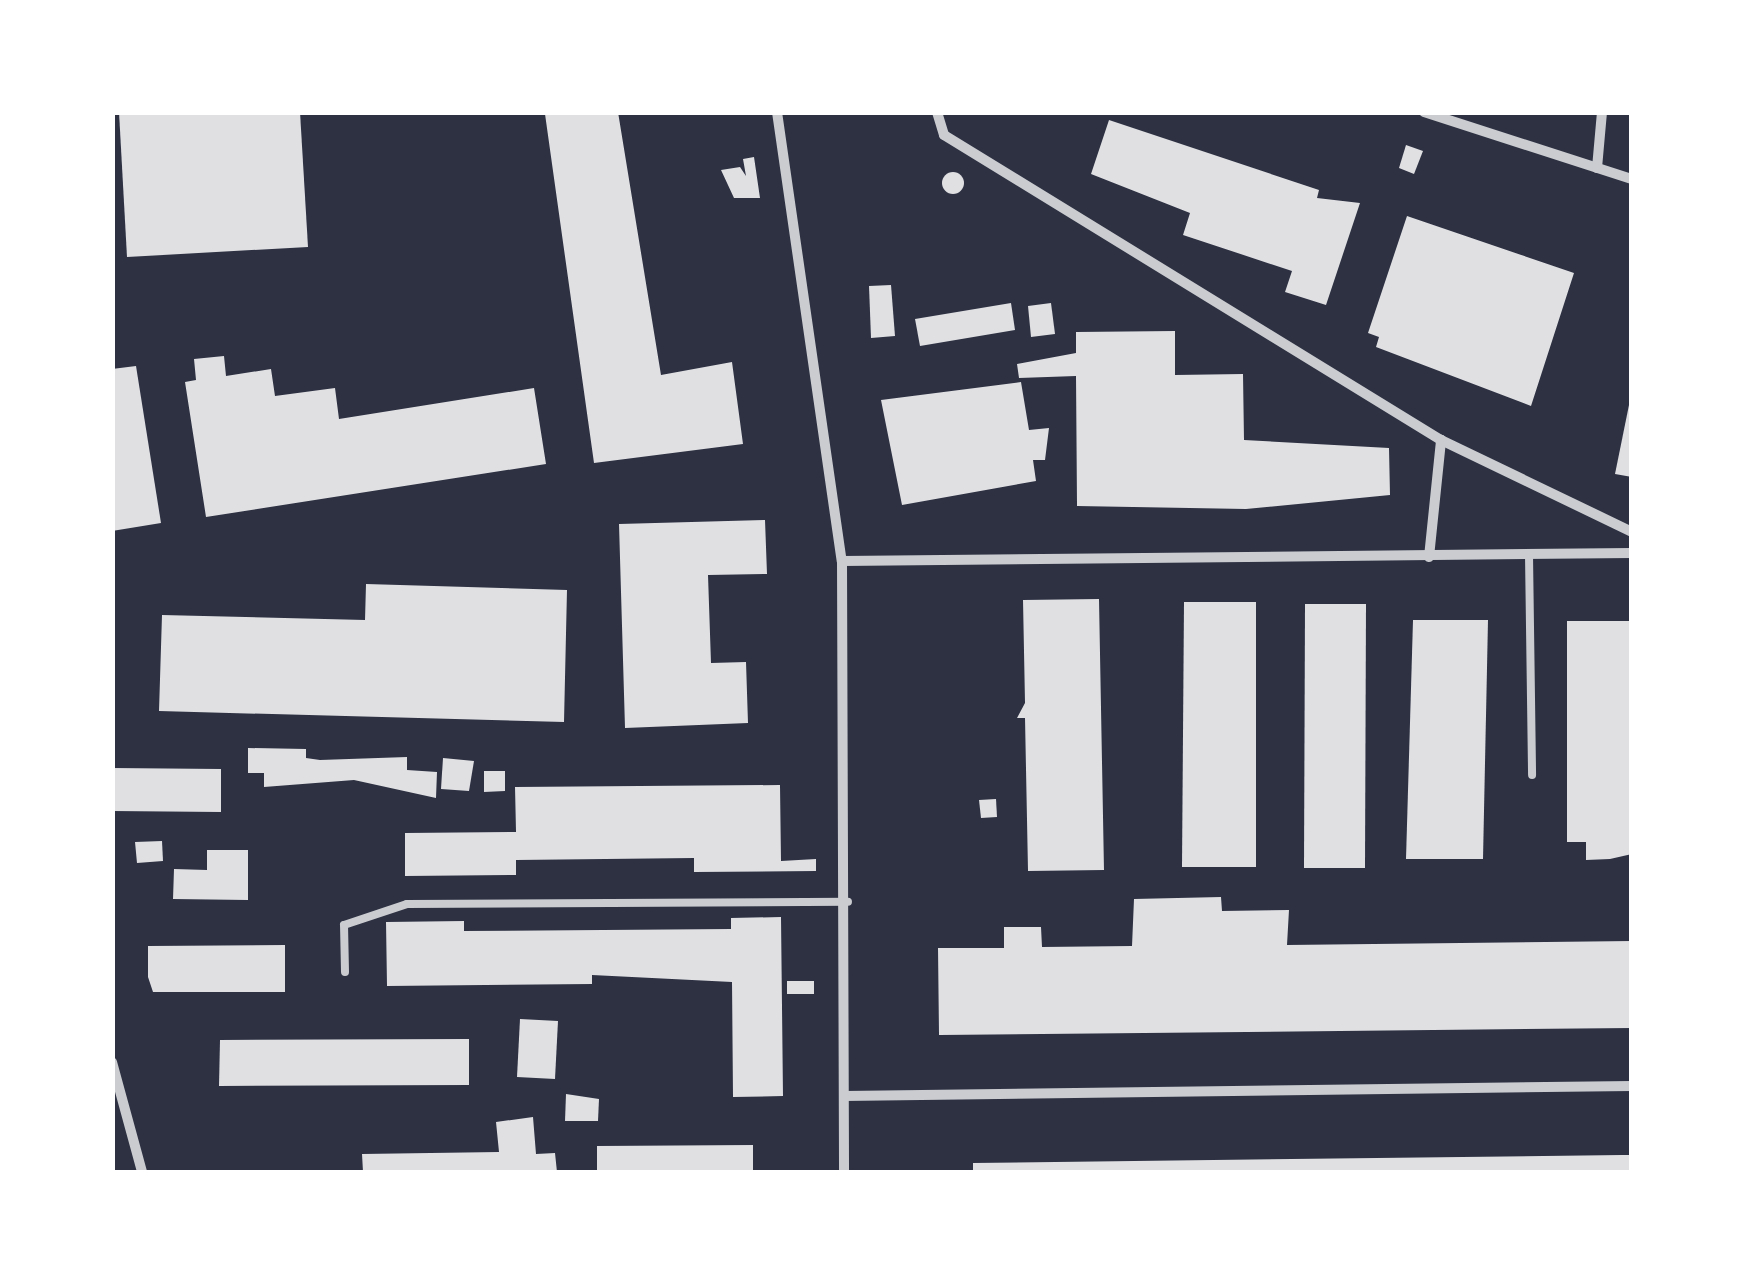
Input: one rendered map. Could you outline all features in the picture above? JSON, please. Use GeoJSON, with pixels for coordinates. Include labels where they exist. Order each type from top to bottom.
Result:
{"type":"FeatureCollection","features":[{"type":"Feature","properties":{"kind":"street"},"geometry":{"type":"LineString","coordinates":[[777,112],[842,562],[848,902],[844,1172]]}},
{"type":"Feature","properties":{"kind":"street"},"geometry":{"type":"LineString","coordinates":[[937,112],[944,135],[1441,440],[1632,532]]}},
{"type":"Feature","properties":{"kind":"street"},"geometry":{"type":"LineString","coordinates":[[1424,112],[1632,179]]}},
{"type":"Feature","properties":{"kind":"street"},"geometry":{"type":"LineString","coordinates":[[1597,168],[1602,112]]}},
{"type":"Feature","properties":{"kind":"street"},"geometry":{"type":"LineString","coordinates":[[1429,557],[1441,440]]}},
{"type":"Feature","properties":{"kind":"street"},"geometry":{"type":"LineString","coordinates":[[842,562],[1632,553]]}},
{"type":"Feature","properties":{"kind":"street"},"geometry":{"type":"LineString","coordinates":[[112,1062],[142,1172]]}},
{"type":"Feature","properties":{"kind":"street"},"geometry":{"type":"LineString","coordinates":[[844,1096],[1632,1086]]}},
{"type":"Feature","properties":{"kind":"lane"},"geometry":{"type":"LineString","coordinates":[[1529,555],[1532,775]]}},
{"type":"Feature","properties":{"kind":"lane"},"geometry":{"type":"LineString","coordinates":[[345,972],[344,925],[407,904],[848,902]]}},
{"type":"Feature","properties":{"kind":"building"},"geometry":{"type":"Polygon","coordinates":[[[119,112],[300,112],[308,247],[127,257],[119,112]]]}},
{"type":"Feature","properties":{"kind":"building"},"geometry":{"type":"Polygon","coordinates":[[[618,112],[661,375],[732,362],[743,444],[594,463],[545,114],[618,112]]]}},
{"type":"Feature","properties":{"kind":"building"},"geometry":{"type":"Polygon","coordinates":[[[1109,120],[1319,190],[1317,198],[1360,203],[1326,305],[1285,292],[1292,271],[1183,235],[1190,213],[1091,174],[1109,120]]]}},
{"type":"Feature","properties":{"kind":"building"},"geometry":{"type":"Polygon","coordinates":[[[1406,145],[1423,151],[1414,174],[1399,168],[1406,145]]]}},
{"type":"Feature","properties":{"kind":"building"},"geometry":{"type":"Polygon","coordinates":[[[754,157],[760,198],[734,198],[721,170],[740,167],[746,176],[743,159],[754,157]]]}},
{"type":"Feature","properties":{"kind":"building"},"geometry":{"type":"Polygon","coordinates":[[[949,172],[957,172],[964,183],[957,194],[949,194],[942,187],[942,179],[949,172]]]}},
{"type":"Feature","properties":{"kind":"building"},"geometry":{"type":"Polygon","coordinates":[[[1407,216],[1574,273],[1531,406],[1376,347],[1379,337],[1368,333],[1407,216]]]}},
{"type":"Feature","properties":{"kind":"building"},"geometry":{"type":"Polygon","coordinates":[[[891,285],[895,336],[871,338],[869,286],[891,285]]]}},
{"type":"Feature","properties":{"kind":"building"},"geometry":{"type":"Polygon","coordinates":[[[1011,303],[1015,330],[920,346],[915,319],[1011,303]]]}},
{"type":"Feature","properties":{"kind":"building"},"geometry":{"type":"Polygon","coordinates":[[[1051,303],[1055,334],[1031,337],[1028,306],[1051,303]]]}},
{"type":"Feature","properties":{"kind":"building"},"geometry":{"type":"Polygon","coordinates":[[[1175,331],[1175,375],[1243,374],[1244,440],[1389,448],[1390,495],[1246,509],[1077,506],[1076,376],[1019,378],[1017,364],[1076,353],[1076,332],[1175,331]]]}},
{"type":"Feature","properties":{"kind":"building"},"geometry":{"type":"Polygon","coordinates":[[[224,356],[226,376],[271,369],[275,396],[335,388],[339,419],[534,388],[546,464],[206,517],[185,382],[196,380],[194,359],[224,356]]]}},
{"type":"Feature","properties":{"kind":"building"},"geometry":{"type":"Polygon","coordinates":[[[136,366],[161,523],[112,531],[112,369],[136,366]]]}},
{"type":"Feature","properties":{"kind":"building"},"geometry":{"type":"Polygon","coordinates":[[[1021,382],[1029,430],[1049,428],[1045,460],[1033,460],[1036,481],[902,505],[881,400],[1021,382]]]}},
{"type":"Feature","properties":{"kind":"building"},"geometry":{"type":"Polygon","coordinates":[[[1632,401],[1632,477],[1615,474],[1632,401]]]}},
{"type":"Feature","properties":{"kind":"building"},"geometry":{"type":"Polygon","coordinates":[[[765,520],[767,574],[708,575],[711,663],[746,662],[748,723],[625,728],[619,524],[765,520]]]}},
{"type":"Feature","properties":{"kind":"building"},"geometry":{"type":"Polygon","coordinates":[[[366,584],[567,590],[564,722],[159,711],[162,615],[365,620],[366,584]]]}},
{"type":"Feature","properties":{"kind":"building"},"geometry":{"type":"Polygon","coordinates":[[[1099,599],[1104,870],[1028,871],[1025,718],[1017,718],[1025,703],[1023,600],[1099,599]]]}},
{"type":"Feature","properties":{"kind":"building"},"geometry":{"type":"Polygon","coordinates":[[[1184,602],[1256,602],[1256,867],[1182,867],[1184,602]]]}},
{"type":"Feature","properties":{"kind":"building"},"geometry":{"type":"Polygon","coordinates":[[[1305,604],[1366,604],[1365,868],[1304,868],[1305,604]]]}},
{"type":"Feature","properties":{"kind":"building"},"geometry":{"type":"Polygon","coordinates":[[[1413,620],[1488,620],[1483,859],[1406,859],[1413,620]]]}},
{"type":"Feature","properties":{"kind":"building"},"geometry":{"type":"Polygon","coordinates":[[[1567,621],[1632,621],[1632,854],[1586,860],[1586,842],[1567,842],[1567,621]]]}},
{"type":"Feature","properties":{"kind":"building"},"geometry":{"type":"Polygon","coordinates":[[[248,748],[306,749],[306,758],[320,760],[407,757],[407,770],[437,772],[436,798],[354,780],[264,787],[264,773],[248,773],[248,748]]]}},
{"type":"Feature","properties":{"kind":"building"},"geometry":{"type":"Polygon","coordinates":[[[443,758],[474,761],[469,791],[441,789],[443,758]]]}},
{"type":"Feature","properties":{"kind":"building"},"geometry":{"type":"Polygon","coordinates":[[[112,768],[221,769],[221,812],[112,811],[112,768]]]}},
{"type":"Feature","properties":{"kind":"building"},"geometry":{"type":"Polygon","coordinates":[[[484,771],[505,771],[505,791],[484,792],[484,771]]]}},
{"type":"Feature","properties":{"kind":"building"},"geometry":{"type":"Polygon","coordinates":[[[780,785],[781,861],[816,859],[816,871],[694,872],[694,858],[516,860],[516,875],[405,876],[405,833],[516,832],[515,787],[780,785]]]}},
{"type":"Feature","properties":{"kind":"building"},"geometry":{"type":"Polygon","coordinates":[[[996,799],[997,817],[981,818],[979,800],[996,799]]]}},
{"type":"Feature","properties":{"kind":"building"},"geometry":{"type":"Polygon","coordinates":[[[162,841],[163,861],[137,863],[135,842],[162,841]]]}},
{"type":"Feature","properties":{"kind":"building"},"geometry":{"type":"Polygon","coordinates":[[[207,850],[248,850],[248,900],[173,899],[174,869],[207,870],[207,850]]]}},
{"type":"Feature","properties":{"kind":"building"},"geometry":{"type":"Polygon","coordinates":[[[1221,897],[1222,911],[1289,910],[1287,945],[1632,941],[1632,1028],[939,1035],[938,948],[1004,948],[1004,927],[1041,927],[1042,947],[1132,946],[1134,899],[1221,897]]]}},
{"type":"Feature","properties":{"kind":"building"},"geometry":{"type":"Polygon","coordinates":[[[781,917],[783,1096],[733,1097],[732,982],[592,975],[592,984],[387,986],[386,922],[464,921],[464,931],[731,929],[731,918],[781,917]]]}},
{"type":"Feature","properties":{"kind":"building"},"geometry":{"type":"Polygon","coordinates":[[[285,945],[285,992],[153,992],[148,977],[148,946],[285,945]]]}},
{"type":"Feature","properties":{"kind":"building"},"geometry":{"type":"Polygon","coordinates":[[[787,981],[814,981],[814,994],[787,994],[787,981]]]}},
{"type":"Feature","properties":{"kind":"building"},"geometry":{"type":"Polygon","coordinates":[[[520,1019],[558,1021],[555,1079],[517,1077],[520,1019]]]}},
{"type":"Feature","properties":{"kind":"building"},"geometry":{"type":"Polygon","coordinates":[[[469,1039],[469,1085],[219,1086],[220,1040],[469,1039]]]}},
{"type":"Feature","properties":{"kind":"building"},"geometry":{"type":"Polygon","coordinates":[[[566,1094],[599,1099],[598,1121],[565,1121],[566,1094]]]}},
{"type":"Feature","properties":{"kind":"building"},"geometry":{"type":"Polygon","coordinates":[[[533,1117],[536,1154],[555,1153],[557,1172],[363,1172],[362,1154],[499,1152],[496,1122],[533,1117]]]}},
{"type":"Feature","properties":{"kind":"building"},"geometry":{"type":"Polygon","coordinates":[[[753,1145],[753,1172],[597,1172],[597,1146],[753,1145]]]}},
{"type":"Feature","properties":{"kind":"building"},"geometry":{"type":"Polygon","coordinates":[[[1632,1155],[1632,1172],[973,1172],[973,1163],[1632,1155]]]}}]}
